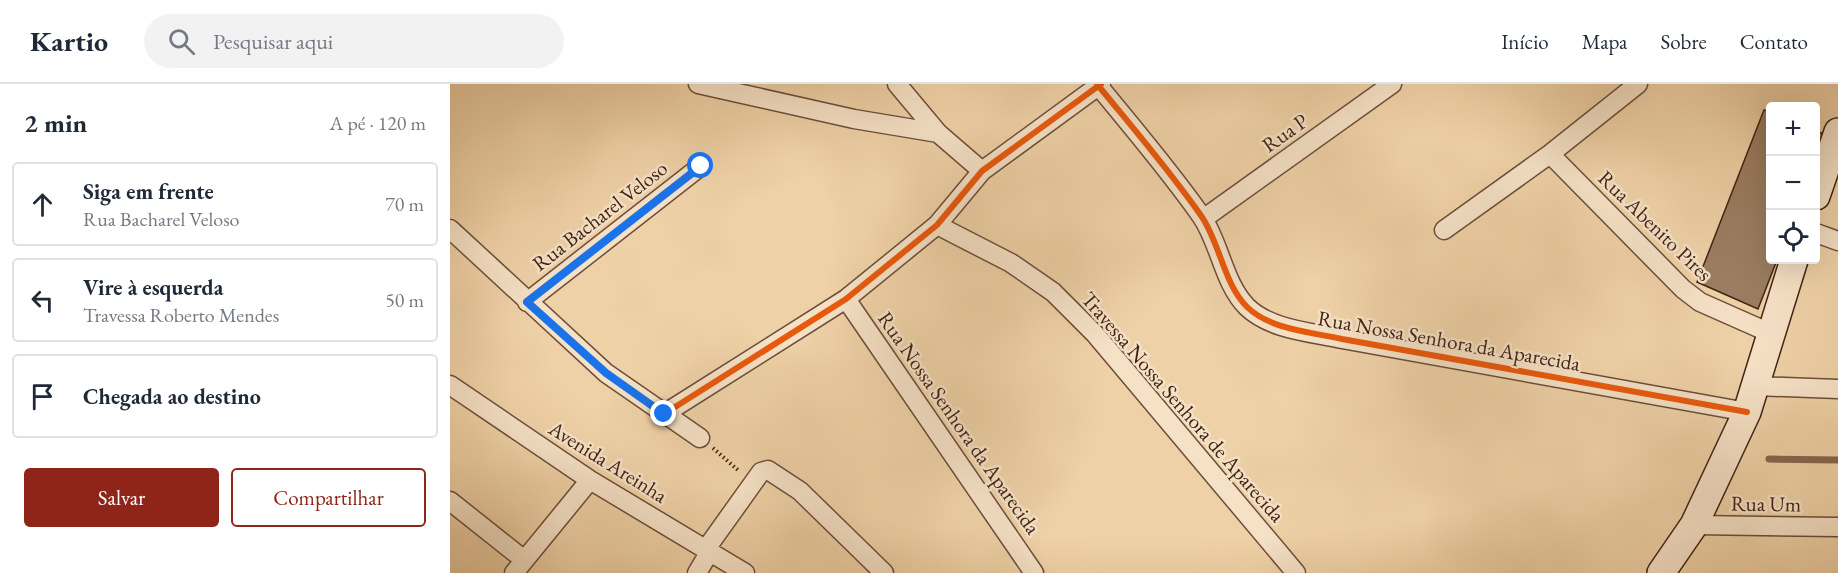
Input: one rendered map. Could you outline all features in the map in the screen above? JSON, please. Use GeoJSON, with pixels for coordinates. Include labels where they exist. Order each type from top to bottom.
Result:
{"type":"FeatureCollection","features":[{"type":"Feature","properties":{"kind":"main road"},"geometry":{"type":"LineString","coordinates":[[1820,182],[1838,132]]}},
{"type":"Feature","properties":{"kind":"main road"},"geometry":{"type":"LineString","coordinates":[[1661,573],[1694,525],[1747,412],[1793,264]]}},
{"type":"Feature","properties":{"kind":"street"},"geometry":{"type":"LineString","coordinates":[[698,84],[854,119],[938,133]]}},
{"type":"Feature","properties":{"kind":"street"},"geometry":{"type":"LineString","coordinates":[[897,84],[938,133],[982,171]]}},
{"type":"Feature","properties":{"kind":"street","name":"Rua P"},"geometry":{"type":"LineString","coordinates":[[1203,219],[1392,84]]}},
{"type":"Feature","properties":{"kind":"street"},"geometry":{"type":"LineString","coordinates":[[1444,230],[1550,154],[1638,84]]}},
{"type":"Feature","properties":{"kind":"street"},"geometry":{"type":"LineString","coordinates":[[664,414],[846,299],[937,225],[982,171],[1098,85]]}},
{"type":"Feature","properties":{"kind":"street","name":"Rua Nossa Senhora da Aparecida"},"geometry":{"type":"LineString","coordinates":[[1098,85],[1203,219],[1236,289],[1246,306],[1261,318],[1292,328],[1342,339],[1747,412]]}},
{"type":"Feature","properties":{"kind":"street","name":"Rua Abenito Pires"},"geometry":{"type":"LineString","coordinates":[[1550,154],[1683,289],[1700,302],[1770,333]]}},
{"type":"Feature","properties":{"kind":"street","name":"Rua Bacharel Veloso"},"geometry":{"type":"LineString","coordinates":[[527,302],[701,166]]}},
{"type":"Feature","properties":{"kind":"street","name":"Travessa Nossa Senhora de Aparecida"},"geometry":{"type":"LineString","coordinates":[[937,225],[1011,262],[1053,292],[1095,334],[1296,573]]}},
{"type":"Feature","properties":{"kind":"street"},"geometry":{"type":"LineString","coordinates":[[450,229],[606,373],[700,438]]}},
{"type":"Feature","properties":{"kind":"street"},"geometry":{"type":"LineString","coordinates":[[1820,235],[1838,241]]}},
{"type":"Feature","properties":{"kind":"street","name":"Rua Nossa Senhora da Aparecida"},"geometry":{"type":"LineString","coordinates":[[846,299],[1035,573]]}},
{"type":"Feature","properties":{"kind":"street","name":"Avenida Areinha"},"geometry":{"type":"LineString","coordinates":[[450,385],[590,480],[745,573]]}},
{"type":"Feature","properties":{"kind":"street"},"geometry":{"type":"LineString","coordinates":[[1755,386],[1838,389]]}},
{"type":"Feature","properties":{"kind":"street"},"geometry":{"type":"LineString","coordinates":[[697,573],[708,550],[757,478],[768,470],[800,491],[884,573]]}},
{"type":"Feature","properties":{"kind":"street"},"geometry":{"type":"LineString","coordinates":[[450,501],[518,566],[590,480]]}},
{"type":"Feature","properties":{"kind":"street","name":"Rua Um"},"geometry":{"type":"LineString","coordinates":[[1694,525],[1838,527]]}},
{"type":"Feature","properties":{"kind":"path"},"geometry":{"type":"LineString","coordinates":[[700,438],[757,478]]}},
{"type":"Feature","properties":{"kind":"building"},"geometry":{"type":"Polygon","coordinates":[[[1764,110],[1766,111],[1766,264],[1775,264],[1758,309],[1697,282],[1764,110]]]}},
{"type":"Feature","properties":{"kind":"building"},"geometry":{"type":"Polygon","coordinates":[[[1820,132],[1824,134],[1820,145],[1820,132]]]}},
{"type":"Feature","properties":{"kind":"waterway"},"geometry":{"type":"LineString","coordinates":[[1769,459],[1838,460]]}},
{"type":"Feature","properties":{"kind":"cycle path"},"geometry":{"type":"LineString","coordinates":[[1097,84],[1202,217],[1239,298],[1257,315],[1268,321],[1292,329],[1342,339],[1747,412]]}},
{"type":"Feature","properties":{"kind":"cycle path"},"geometry":{"type":"LineString","coordinates":[[664,414],[846,299],[937,225],[982,171],[1101,84]]}},
{"type":"Feature","properties":{"kind":"route"},"geometry":{"type":"LineString","coordinates":[[664,414],[606,373],[527,302],[701,166]]}}]}
